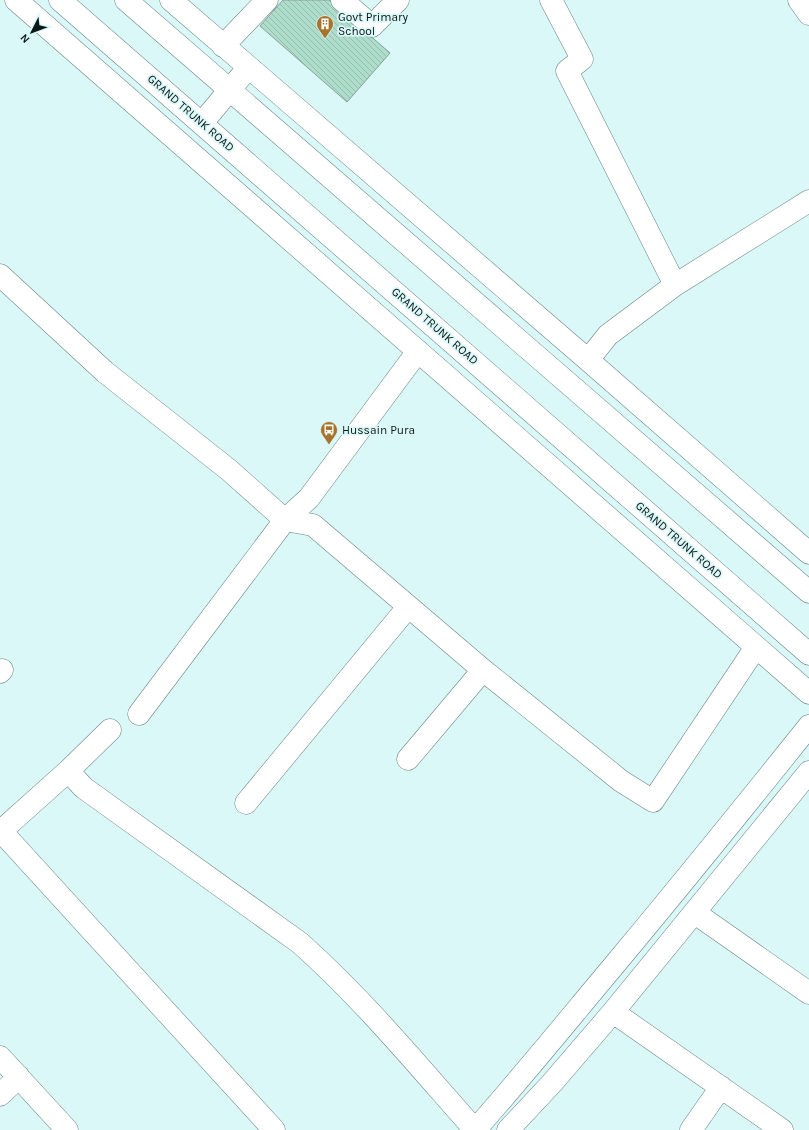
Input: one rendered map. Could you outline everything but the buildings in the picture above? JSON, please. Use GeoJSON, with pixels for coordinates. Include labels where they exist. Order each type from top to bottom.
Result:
{"type":"FeatureCollection","features":[{"type":"Feature","properties":{"kind":"main road"},"geometry":{"type":"LineString","coordinates":[[16,0],[809,693]]}},
{"type":"Feature","properties":{"kind":"main road","name":"GRAND TRUNK ROAD"},"geometry":{"type":"LineString","coordinates":[[60,0],[809,654]]}},
{"type":"Feature","properties":{"kind":"main road"},"geometry":{"type":"LineString","coordinates":[[126,0],[809,592]]}},
{"type":"Feature","properties":{"kind":"main road"},"geometry":{"type":"LineString","coordinates":[[171,0],[809,553]]}},
{"type":"Feature","properties":{"kind":"main road"},"geometry":{"type":"LineString","coordinates":[[223,46],[267,0]]}},
{"type":"Feature","properties":{"kind":"main road"},"geometry":{"type":"LineString","coordinates":[[342,0],[372,26],[398,0]]}},
{"type":"Feature","properties":{"kind":"main road"},"geometry":{"type":"LineString","coordinates":[[551,0],[582,59],[567,71],[675,285]]}},
{"type":"Feature","properties":{"kind":"main road"},"geometry":{"type":"LineString","coordinates":[[799,0],[809,14]]}},
{"type":"Feature","properties":{"kind":"main road"},"geometry":{"type":"LineString","coordinates":[[202,123],[248,68]]}},
{"type":"Feature","properties":{"kind":"main road"},"geometry":{"type":"LineString","coordinates":[[158,124],[176,100]]}},
{"type":"Feature","properties":{"kind":"main road"},"geometry":{"type":"LineString","coordinates":[[588,360],[608,335],[675,285],[809,201]]}},
{"type":"Feature","properties":{"kind":"main road"},"geometry":{"type":"LineString","coordinates":[[0,275],[105,372],[229,470],[285,520],[313,526],[483,670],[621,781],[653,801],[756,647]]}},
{"type":"Feature","properties":{"kind":"main road"},"geometry":{"type":"LineString","coordinates":[[139,714],[285,520],[309,498],[418,351]]}},
{"type":"Feature","properties":{"kind":"main road"},"geometry":{"type":"LineString","coordinates":[[246,803],[408,607]]}},
{"type":"Feature","properties":{"kind":"main road"},"geometry":{"type":"LineString","coordinates":[[408,759],[483,670]]}},
{"type":"Feature","properties":{"kind":"main road"},"geometry":{"type":"LineString","coordinates":[[68,771],[84,788],[306,948],[353,993],[475,1130],[609,972],[809,726]]}},
{"type":"Feature","properties":{"kind":"main road"},"geometry":{"type":"LineString","coordinates":[[110,730],[68,771],[0,831],[274,1130]]}},
{"type":"Feature","properties":{"kind":"main road"},"geometry":{"type":"LineString","coordinates":[[508,1130],[613,1012],[809,772]]}},
{"type":"Feature","properties":{"kind":"main road"},"geometry":{"type":"LineString","coordinates":[[695,913],[809,992]]}},
{"type":"Feature","properties":{"kind":"main road"},"geometry":{"type":"LineString","coordinates":[[613,1012],[782,1130]]}},
{"type":"Feature","properties":{"kind":"main road"},"geometry":{"type":"LineString","coordinates":[[0,1057],[67,1130]]}},
{"type":"Feature","properties":{"kind":"main road"},"geometry":{"type":"LineString","coordinates":[[0,1095],[19,1077]]}},
{"type":"Feature","properties":{"kind":"main road"},"geometry":{"type":"LineString","coordinates":[[691,1130],[721,1087]]}},
{"type":"Feature","properties":{"kind":"place","name":"Govt Primary School"},"geometry":{"type":"Point","coordinates":[325,39]}},
{"type":"Feature","properties":{"kind":"place","name":"Hussain Pura"},"geometry":{"type":"Point","coordinates":[329,445]}}]}
